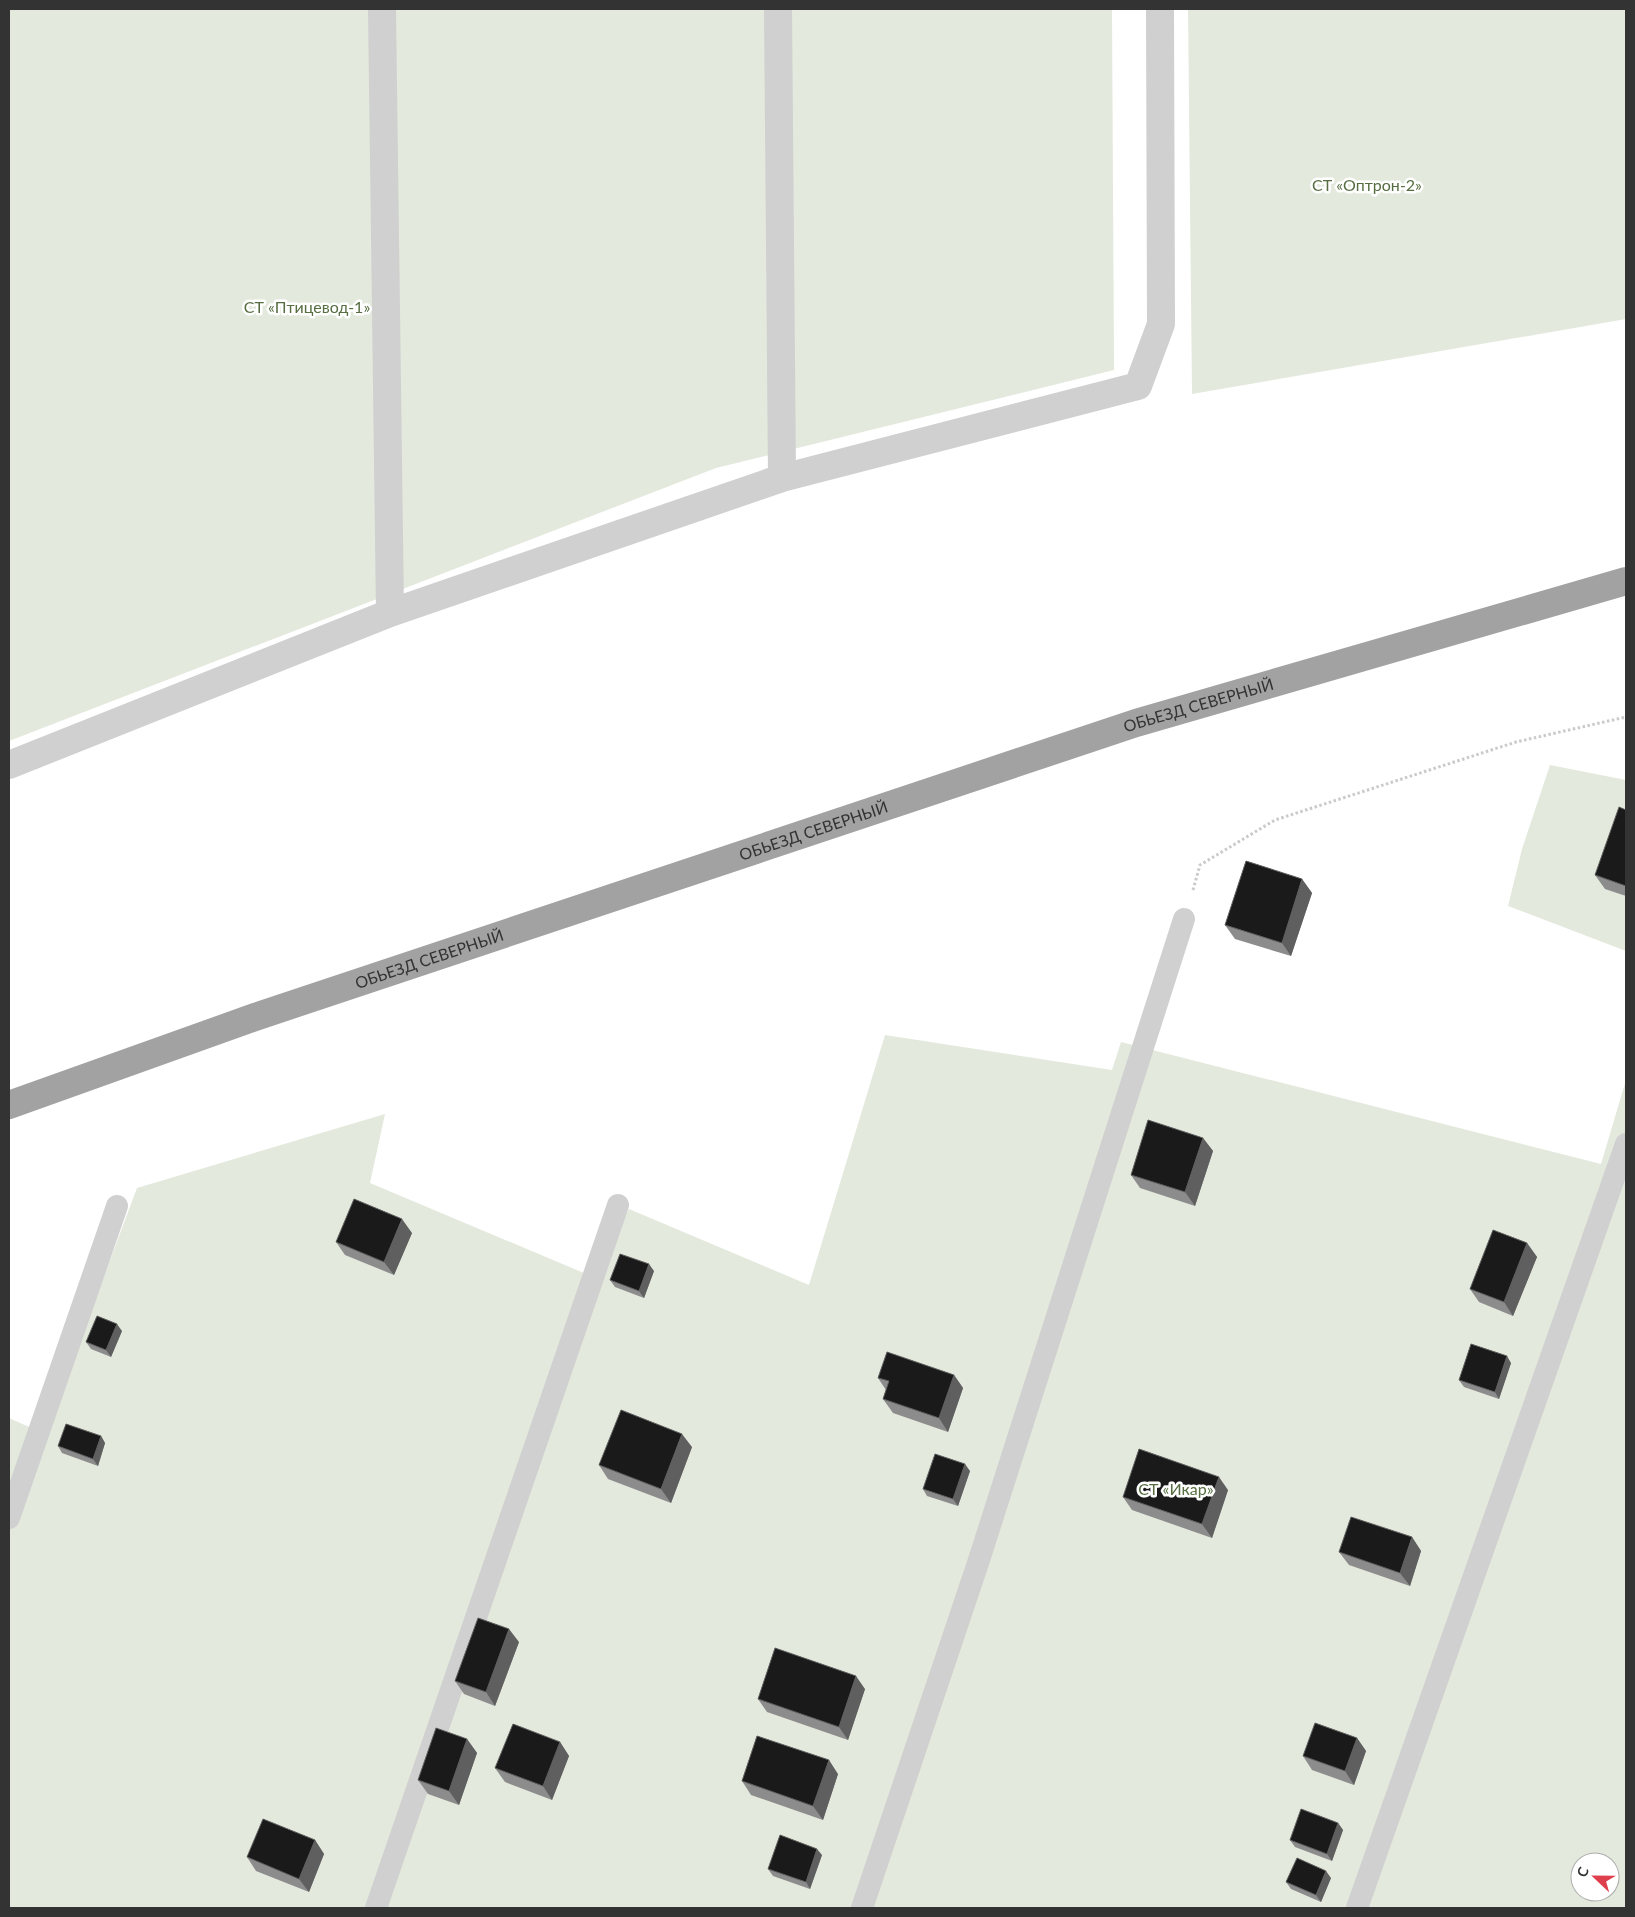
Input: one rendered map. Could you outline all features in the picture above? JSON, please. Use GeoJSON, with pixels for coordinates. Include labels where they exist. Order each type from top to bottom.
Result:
{"type":"FeatureCollection","features":[{"type":"Feature","properties":{"kind":"highway","name":"ОБЬЕЗД СЕВЕРНЫЙ"},"geometry":{"type":"LineString","coordinates":[[9,1105],[264,1014],[1136,723],[1626,581]]}},
{"type":"Feature","properties":{"kind":"street"},"geometry":{"type":"LineString","coordinates":[[382,9],[390,613]]}},
{"type":"Feature","properties":{"kind":"street"},"geometry":{"type":"LineString","coordinates":[[778,9],[782,478]]}},
{"type":"Feature","properties":{"kind":"street"},"geometry":{"type":"LineString","coordinates":[[9,766],[390,613],[782,478],[1138,386],[1161,324],[1160,9]]}},
{"type":"Feature","properties":{"kind":"lane"},"geometry":{"type":"LineString","coordinates":[[862,1908],[978,1564],[1184,919]]}},
{"type":"Feature","properties":{"kind":"lane"},"geometry":{"type":"LineString","coordinates":[[1357,1908],[1626,1144]]}},
{"type":"Feature","properties":{"kind":"lane"},"geometry":{"type":"LineString","coordinates":[[376,1908],[618,1205]]}},
{"type":"Feature","properties":{"kind":"lane"},"geometry":{"type":"LineString","coordinates":[[9,1518],[116,1206]]}},
{"type":"Feature","properties":{"kind":"path"},"geometry":{"type":"LineString","coordinates":[[1184,919],[1200,865],[1275,820],[1516,742],[1626,717]]}},
{"type":"Feature","properties":{"kind":"green space","name":"СТ «Птицевод-1»"},"geometry":{"type":"Polygon","coordinates":[[[9,9],[1112,9],[1114,370],[716,468],[9,741],[9,9]]]}},
{"type":"Feature","properties":{"kind":"green space","name":"СТ «Оптрон-2»"},"geometry":{"type":"Polygon","coordinates":[[[1188,9],[1626,9],[1626,319],[1192,394],[1188,9]]]}},
{"type":"Feature","properties":{"kind":"green space"},"geometry":{"type":"Polygon","coordinates":[[[1550,765],[1626,780],[1626,951],[1508,906],[1522,849],[1550,765]]]}},
{"type":"Feature","properties":{"kind":"green space","name":"СТ «Икар»"},"geometry":{"type":"Polygon","coordinates":[[[885,1035],[1112,1070],[1121,1042],[1601,1164],[1626,1080],[1626,1908],[9,1908],[9,1418],[45,1434],[137,1188],[385,1114],[370,1183],[591,1276],[629,1209],[809,1285],[885,1035]]]}},
{"type":"Feature","properties":{"kind":"building"},"geometry":{"type":"Polygon","coordinates":[[[1619,807],[1626,810],[1626,886],[1595,875],[1619,807]]]}},
{"type":"Feature","properties":{"kind":"building"},"geometry":{"type":"Polygon","coordinates":[[[1246,861],[1302,879],[1282,943],[1225,925],[1246,861]]]}},
{"type":"Feature","properties":{"kind":"building"},"geometry":{"type":"Polygon","coordinates":[[[1148,1120],[1203,1138],[1185,1192],[1131,1175],[1148,1120]]]}},
{"type":"Feature","properties":{"kind":"building"},"geometry":{"type":"Polygon","coordinates":[[[354,1199],[402,1219],[384,1262],[336,1242],[354,1199]]]}},
{"type":"Feature","properties":{"kind":"building"},"geometry":{"type":"Polygon","coordinates":[[[1493,1230],[1527,1243],[1504,1302],[1470,1289],[1493,1230]]]}},
{"type":"Feature","properties":{"kind":"building"},"geometry":{"type":"Polygon","coordinates":[[[620,1254],[649,1264],[639,1291],[610,1280],[620,1254]]]}},
{"type":"Feature","properties":{"kind":"building"},"geometry":{"type":"Polygon","coordinates":[[[97,1316],[117,1324],[106,1350],[86,1342],[97,1316]]]}},
{"type":"Feature","properties":{"kind":"building"},"geometry":{"type":"Polygon","coordinates":[[[1471,1344],[1507,1356],[1495,1392],[1459,1380],[1471,1344]]]}},
{"type":"Feature","properties":{"kind":"building"},"geometry":{"type":"Polygon","coordinates":[[[887,1352],[954,1375],[939,1418],[883,1399],[889,1381],[878,1378],[887,1352]]]}},
{"type":"Feature","properties":{"kind":"building"},"geometry":{"type":"Polygon","coordinates":[[[621,1410],[682,1434],[661,1489],[599,1465],[621,1410]]]}},
{"type":"Feature","properties":{"kind":"building"},"geometry":{"type":"Polygon","coordinates":[[[66,1424],[101,1436],[93,1459],[58,1446],[66,1424]]]}},
{"type":"Feature","properties":{"kind":"building"},"geometry":{"type":"Polygon","coordinates":[[[1139,1449],[1219,1477],[1202,1524],[1123,1497],[1139,1449]]]}},
{"type":"Feature","properties":{"kind":"building"},"geometry":{"type":"Polygon","coordinates":[[[935,1454],[965,1464],[953,1499],[923,1489],[935,1454]]]}},
{"type":"Feature","properties":{"kind":"building"},"geometry":{"type":"Polygon","coordinates":[[[1351,1517],[1412,1537],[1400,1573],[1339,1552],[1351,1517]]]}},
{"type":"Feature","properties":{"kind":"building"},"geometry":{"type":"Polygon","coordinates":[[[478,1618],[509,1629],[486,1692],[455,1681],[478,1618]]]}},
{"type":"Feature","properties":{"kind":"building"},"geometry":{"type":"Polygon","coordinates":[[[775,1648],[856,1676],[839,1727],[758,1699],[775,1648]]]}},
{"type":"Feature","properties":{"kind":"building"},"geometry":{"type":"Polygon","coordinates":[[[1315,1723],[1357,1738],[1345,1771],[1303,1756],[1315,1723]]]}},
{"type":"Feature","properties":{"kind":"building"},"geometry":{"type":"Polygon","coordinates":[[[513,1724],[560,1742],[543,1786],[495,1768],[513,1724]]]}},
{"type":"Feature","properties":{"kind":"building"},"geometry":{"type":"Polygon","coordinates":[[[436,1728],[467,1739],[449,1791],[418,1780],[436,1728]]]}},
{"type":"Feature","properties":{"kind":"building"},"geometry":{"type":"Polygon","coordinates":[[[757,1736],[829,1760],[813,1806],[742,1781],[757,1736]]]}},
{"type":"Feature","properties":{"kind":"building"},"geometry":{"type":"Polygon","coordinates":[[[1301,1809],[1338,1823],[1327,1854],[1290,1840],[1301,1809]]]}},
{"type":"Feature","properties":{"kind":"building"},"geometry":{"type":"Polygon","coordinates":[[[263,1819],[315,1840],[299,1879],[247,1857],[263,1819]]]}},
{"type":"Feature","properties":{"kind":"building"},"geometry":{"type":"Polygon","coordinates":[[[780,1835],[817,1849],[806,1882],[768,1869],[780,1835]]]}},
{"type":"Feature","properties":{"kind":"building"},"geometry":{"type":"Polygon","coordinates":[[[1297,1858],[1326,1871],[1316,1895],[1286,1882],[1297,1858]]]}}]}
